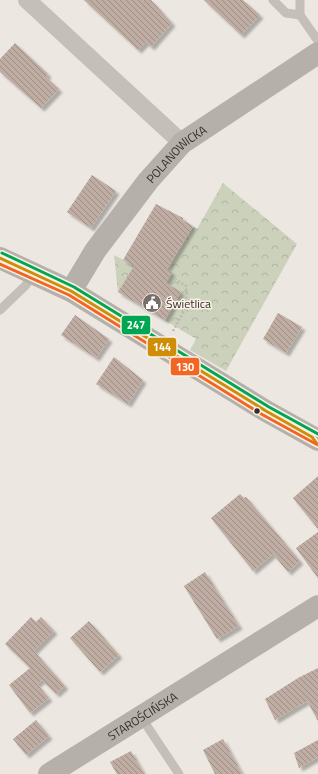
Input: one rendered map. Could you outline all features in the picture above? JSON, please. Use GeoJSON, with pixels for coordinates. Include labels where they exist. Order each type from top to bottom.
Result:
{"type":"FeatureCollection","features":[{"type":"Feature","properties":{"kind":"street"},"geometry":{"type":"LineString","coordinates":[[27,0],[182,143]]}},
{"type":"Feature","properties":{"kind":"street","name":"POLANOWICKA"},"geometry":{"type":"LineString","coordinates":[[71,291],[95,251],[148,181],[182,143],[318,53]]}},
{"type":"Feature","properties":{"kind":"street"},"geometry":{"type":"LineString","coordinates":[[0,258],[71,291],[316,441]]}},
{"type":"Feature","properties":{"kind":"street","name":"STAROŚCIŃSKA"},"geometry":{"type":"LineString","coordinates":[[49,774],[318,606]]}},
{"type":"Feature","properties":{"kind":"lane"},"geometry":{"type":"LineString","coordinates":[[273,0],[286,13],[300,15]]}},
{"type":"Feature","properties":{"kind":"lane"},"geometry":{"type":"LineString","coordinates":[[300,0],[300,15],[318,42]]}},
{"type":"Feature","properties":{"kind":"lane"},"geometry":{"type":"LineString","coordinates":[[0,310],[26,286],[35,273]]}},
{"type":"Feature","properties":{"kind":"lane"},"geometry":{"type":"LineString","coordinates":[[140,716],[179,774]]}},
{"type":"Feature","properties":{"kind":"path"},"geometry":{"type":"LineString","coordinates":[[169,336],[186,306],[186,286],[175,279]]}},
{"type":"Feature","properties":{"kind":"green space"},"geometry":{"type":"Polygon","coordinates":[[[223,183],[297,244],[226,371],[190,350],[196,339],[118,292],[114,255],[161,280],[193,226],[197,229],[223,183]]]}},
{"type":"Feature","properties":{"kind":"building"},"geometry":{"type":"Polygon","coordinates":[[[84,0],[151,0],[172,23],[151,47],[146,42],[138,50],[84,0]]]}},
{"type":"Feature","properties":{"kind":"building"},"geometry":{"type":"Polygon","coordinates":[[[204,0],[243,0],[260,15],[241,35],[204,0]]]}},
{"type":"Feature","properties":{"kind":"building"},"geometry":{"type":"Polygon","coordinates":[[[15,43],[48,74],[46,77],[59,89],[41,108],[0,72],[0,59],[15,43]]]}},
{"type":"Feature","properties":{"kind":"building"},"geometry":{"type":"Polygon","coordinates":[[[92,175],[116,191],[91,228],[67,212],[92,175]]]}},
{"type":"Feature","properties":{"kind":"building"},"geometry":{"type":"Polygon","coordinates":[[[156,204],[183,218],[183,220],[193,226],[167,269],[172,272],[166,283],[181,292],[165,320],[118,292],[134,266],[123,260],[156,204]]]}},
{"type":"Feature","properties":{"kind":"building"},"geometry":{"type":"Polygon","coordinates":[[[278,313],[302,327],[286,353],[263,339],[278,313]]]}},
{"type":"Feature","properties":{"kind":"building"},"geometry":{"type":"Polygon","coordinates":[[[75,315],[109,339],[96,358],[61,335],[75,315]]]}},
{"type":"Feature","properties":{"kind":"building"},"geometry":{"type":"Polygon","coordinates":[[[114,357],[143,380],[128,404],[96,384],[114,357]]]}},
{"type":"Feature","properties":{"kind":"building"},"geometry":{"type":"Polygon","coordinates":[[[318,476],[318,529],[293,498],[318,476]]]}},
{"type":"Feature","properties":{"kind":"building"},"geometry":{"type":"Polygon","coordinates":[[[240,494],[244,498],[246,497],[300,561],[288,572],[273,554],[253,571],[211,518],[240,494]]]}},
{"type":"Feature","properties":{"kind":"building"},"geometry":{"type":"Polygon","coordinates":[[[318,532],[318,578],[296,548],[318,532]]]}},
{"type":"Feature","properties":{"kind":"building"},"geometry":{"type":"Polygon","coordinates":[[[205,572],[239,626],[217,639],[184,586],[205,572]]]}},
{"type":"Feature","properties":{"kind":"building"},"geometry":{"type":"Polygon","coordinates":[[[31,617],[36,622],[41,617],[54,631],[34,651],[65,686],[56,694],[42,680],[37,684],[49,698],[30,713],[9,685],[30,668],[5,644],[31,617]]]}},
{"type":"Feature","properties":{"kind":"building"},"geometry":{"type":"Polygon","coordinates":[[[89,621],[119,655],[100,672],[70,638],[89,621]]]}},
{"type":"Feature","properties":{"kind":"building"},"geometry":{"type":"Polygon","coordinates":[[[318,668],[318,721],[307,701],[275,720],[265,699],[298,678],[318,668]]]}},
{"type":"Feature","properties":{"kind":"building"},"geometry":{"type":"Polygon","coordinates":[[[36,720],[49,736],[26,755],[13,739],[36,720]]]}},
{"type":"Feature","properties":{"kind":"building"},"geometry":{"type":"Polygon","coordinates":[[[223,739],[242,774],[215,774],[203,750],[223,739]]]}},
{"type":"Feature","properties":{"kind":"building"},"geometry":{"type":"Polygon","coordinates":[[[318,740],[318,757],[299,768],[294,753],[318,740]]]}},
{"type":"Feature","properties":{"kind":"building"},"geometry":{"type":"Polygon","coordinates":[[[131,751],[144,774],[117,774],[110,762],[131,751]]]}},
{"type":"Feature","properties":{"kind":"transit line","name":"247"},"geometry":{"type":"LineString","coordinates":[[2,253],[74,287],[269,407],[318,434]]}},
{"type":"Feature","properties":{"kind":"transit line","name":"144"},"geometry":{"type":"LineString","coordinates":[[0,258],[71,291],[266,411],[312,437],[318,445]]}},
{"type":"Feature","properties":{"kind":"transit line","name":"130"},"geometry":{"type":"LineString","coordinates":[[0,264],[69,295],[263,415],[316,444]]}},
{"type":"Feature","properties":{"kind":"place","name":"Świetlica"},"geometry":{"type":"Point","coordinates":[152,303]}}]}
